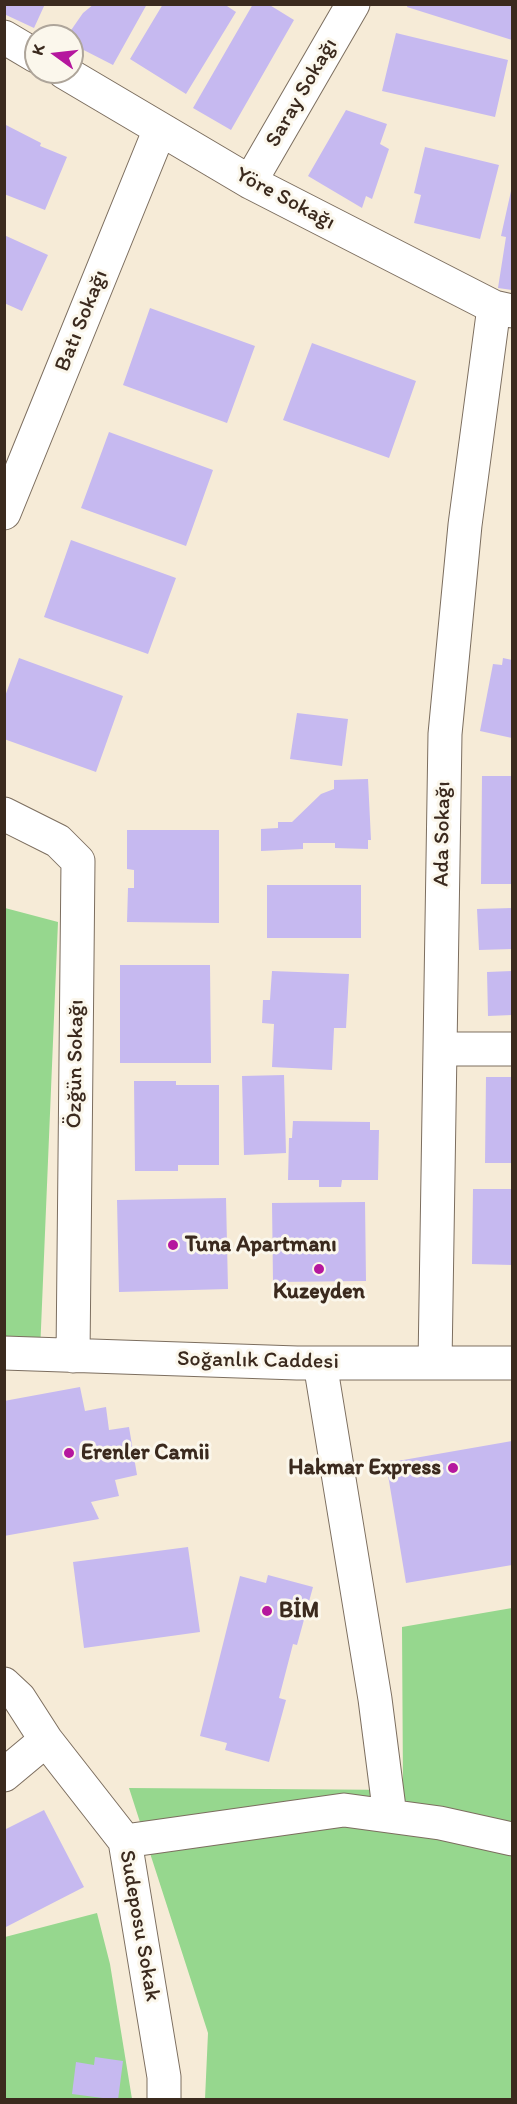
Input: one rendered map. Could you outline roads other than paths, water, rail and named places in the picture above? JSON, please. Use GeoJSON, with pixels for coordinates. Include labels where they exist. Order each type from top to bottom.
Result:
{"type":"FeatureCollection","features":[{"type":"Feature","properties":{"kind":"street","name":"Saray Sokağı"},"geometry":{"type":"LineString","coordinates":[[250,182],[353,4]]}},
{"type":"Feature","properties":{"kind":"street"},"geometry":{"type":"LineString","coordinates":[[4,37],[24,49]]}},
{"type":"Feature","properties":{"kind":"street","name":"Yöre Sokağı"},"geometry":{"type":"LineString","coordinates":[[84,84],[250,182],[503,309]]}},
{"type":"Feature","properties":{"kind":"street","name":"Batı Sokağı"},"geometry":{"type":"LineString","coordinates":[[4,513],[159,129]]}},
{"type":"Feature","properties":{"kind":"street","name":"Ada Sokağı"},"geometry":{"type":"LineString","coordinates":[[435,1363],[445,735],[465,525],[503,309]]}},
{"type":"Feature","properties":{"kind":"street","name":"Özğün Sokağı"},"geometry":{"type":"LineString","coordinates":[[4,814],[57,841],[78,861],[73,1356]]}},
{"type":"Feature","properties":{"kind":"street"},"geometry":{"type":"LineString","coordinates":[[440,1049],[513,1049]]}},
{"type":"Feature","properties":{"kind":"street","name":"Soğanlık Caddesi"},"geometry":{"type":"LineString","coordinates":[[4,1353],[320,1363],[513,1363]]}},
{"type":"Feature","properties":{"kind":"street"},"geometry":{"type":"LineString","coordinates":[[320,1363],[375,1699],[390,1816]]}},
{"type":"Feature","properties":{"kind":"street","name":"Sudeposu Sokak"},"geometry":{"type":"LineString","coordinates":[[4,1684],[19,1698],[46,1740],[125,1841],[164,2077],[164,2100]]}},
{"type":"Feature","properties":{"kind":"street"},"geometry":{"type":"LineString","coordinates":[[4,1775],[46,1740]]}},
{"type":"Feature","properties":{"kind":"street"},"geometry":{"type":"LineString","coordinates":[[125,1841],[344,1810],[440,1823],[513,1839]]}},
{"type":"Feature","properties":{"kind":"place","name":"Tuna Apartmanı"},"geometry":{"type":"Point","coordinates":[173,1245]}},
{"type":"Feature","properties":{"kind":"place","name":"Kuzeyden"},"geometry":{"type":"Point","coordinates":[319,1269]}},
{"type":"Feature","properties":{"kind":"place","name":"Erenler Camii"},"geometry":{"type":"Point","coordinates":[69,1453]}},
{"type":"Feature","properties":{"kind":"place","name":"Hakmar Express"},"geometry":{"type":"Point","coordinates":[453,1468]}},
{"type":"Feature","properties":{"kind":"place","name":"BİM"},"geometry":{"type":"Point","coordinates":[267,1611]}}]}
